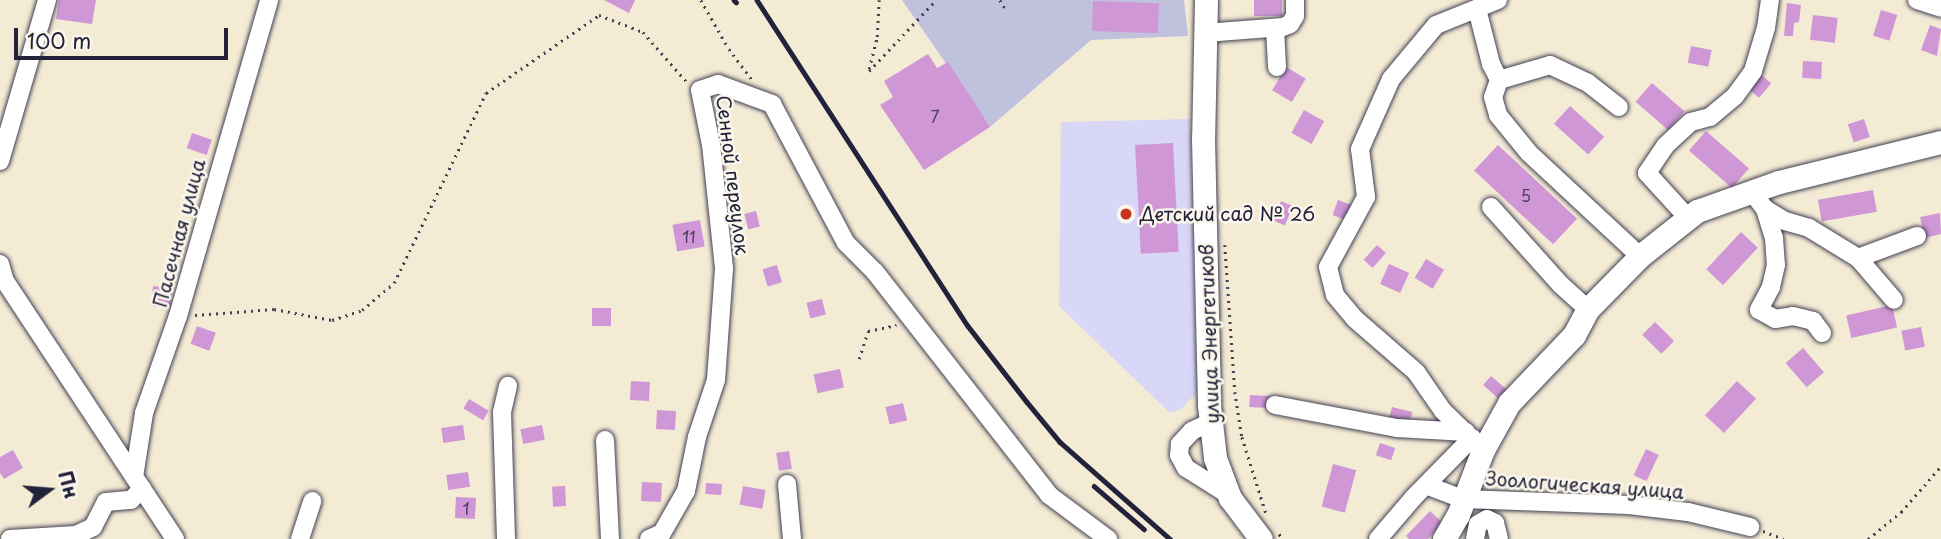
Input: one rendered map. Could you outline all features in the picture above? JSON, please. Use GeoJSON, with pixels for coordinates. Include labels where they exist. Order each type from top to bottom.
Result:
{"type":"FeatureCollection","features":[{"type":"Feature","properties":{"kind":"main road","name":"улица Энергетиков"},"geometry":{"type":"LineString","coordinates":[[1206,0],[1203,138],[1211,422],[1215,458],[1229,495],[1267,532]]}},
{"type":"Feature","properties":{"kind":"main road"},"geometry":{"type":"LineString","coordinates":[[1444,539],[1463,499],[1474,440],[1574,335],[1588,309],[1640,256],[1697,211],[1758,200],[1941,142]]}},
{"type":"Feature","properties":{"kind":"street"},"geometry":{"type":"LineString","coordinates":[[0,161],[47,0]]}},
{"type":"Feature","properties":{"kind":"street","name":"Пасечная улица"},"geometry":{"type":"LineString","coordinates":[[138,483],[144,412],[178,316],[269,0]]}},
{"type":"Feature","properties":{"kind":"street"},"geometry":{"type":"LineString","coordinates":[[1205,33],[1275,28],[1290,24],[1295,16],[1295,0]]}},
{"type":"Feature","properties":{"kind":"street"},"geometry":{"type":"LineString","coordinates":[[1474,440],[1443,411],[1416,372],[1335,295],[1328,267],[1366,197],[1360,149],[1391,79],[1437,25],[1498,0]]}},
{"type":"Feature","properties":{"kind":"street"},"geometry":{"type":"LineString","coordinates":[[1688,218],[1647,173],[1673,138],[1690,122],[1710,117],[1735,96],[1754,71],[1766,28],[1770,0]]}},
{"type":"Feature","properties":{"kind":"street"},"geometry":{"type":"LineString","coordinates":[[1917,0],[1941,8]]}},
{"type":"Feature","properties":{"kind":"street"},"geometry":{"type":"LineString","coordinates":[[1477,9],[1490,64],[1499,80],[1493,97],[1498,115],[1528,153],[1640,256]]}},
{"type":"Feature","properties":{"kind":"street"},"geometry":{"type":"LineString","coordinates":[[1275,28],[1277,67]]}},
{"type":"Feature","properties":{"kind":"street"},"geometry":{"type":"LineString","coordinates":[[1499,80],[1550,65],[1588,83],[1619,107]]}},
{"type":"Feature","properties":{"kind":"street","name":"Сенной переулок"},"geometry":{"type":"LineString","coordinates":[[649,539],[662,533],[685,491],[697,437],[716,380],[724,268],[711,145],[700,90],[718,84],[772,104],[846,243],[875,272],[1049,495],[1108,539]]}},
{"type":"Feature","properties":{"kind":"street"},"geometry":{"type":"LineString","coordinates":[[1758,200],[1785,220],[1809,229],[1858,258],[1894,300]]}},
{"type":"Feature","properties":{"kind":"street"},"geometry":{"type":"LineString","coordinates":[[1758,200],[1774,238],[1776,265],[1771,287],[1759,310],[1775,318],[1793,316],[1813,321],[1822,334]]}},
{"type":"Feature","properties":{"kind":"street"},"geometry":{"type":"LineString","coordinates":[[1491,207],[1561,285],[1588,309]]}},
{"type":"Feature","properties":{"kind":"street"},"geometry":{"type":"LineString","coordinates":[[1858,258],[1917,236]]}},
{"type":"Feature","properties":{"kind":"street"},"geometry":{"type":"LineString","coordinates":[[0,264],[5,281],[175,539]]}},
{"type":"Feature","properties":{"kind":"street"},"geometry":{"type":"LineString","coordinates":[[506,539],[502,412],[508,386]]}},
{"type":"Feature","properties":{"kind":"street"},"geometry":{"type":"LineString","coordinates":[[1275,405],[1474,440]]}},
{"type":"Feature","properties":{"kind":"street"},"geometry":{"type":"LineString","coordinates":[[1211,422],[1192,432],[1180,444],[1179,455],[1186,468],[1229,495]]}},
{"type":"Feature","properties":{"kind":"street"},"geometry":{"type":"LineString","coordinates":[[605,440],[610,539]]}},
{"type":"Feature","properties":{"kind":"street"},"geometry":{"type":"LineString","coordinates":[[1378,539],[1426,485],[1474,440]]}},
{"type":"Feature","properties":{"kind":"street"},"geometry":{"type":"LineString","coordinates":[[10,539],[76,536],[93,527],[106,502],[131,500],[138,483]]}},
{"type":"Feature","properties":{"kind":"street"},"geometry":{"type":"LineString","coordinates":[[786,484],[793,539]]}},
{"type":"Feature","properties":{"kind":"street","name":"Зоологическая улица"},"geometry":{"type":"LineString","coordinates":[[1426,485],[1463,499],[1629,505],[1688,512],[1750,527]]}},
{"type":"Feature","properties":{"kind":"street"},"geometry":{"type":"LineString","coordinates":[[300,539],[312,501]]}},
{"type":"Feature","properties":{"kind":"street"},"geometry":{"type":"LineString","coordinates":[[1475,539],[1478,524],[1487,519],[1495,523],[1499,539]]}},
{"type":"Feature","properties":{"kind":"path"},"geometry":{"type":"LineString","coordinates":[[701,0],[729,50],[755,82]]}},
{"type":"Feature","properties":{"kind":"path"},"geometry":{"type":"LineString","coordinates":[[879,0],[877,37],[869,71],[936,0]]}},
{"type":"Feature","properties":{"kind":"path"},"geometry":{"type":"LineString","coordinates":[[1000,0],[1004,8]]}},
{"type":"Feature","properties":{"kind":"path"},"geometry":{"type":"LineString","coordinates":[[178,316],[274,309],[332,320],[362,310],[394,283],[486,93],[600,15],[643,32],[682,79],[700,90]]}},
{"type":"Feature","properties":{"kind":"path"},"geometry":{"type":"LineString","coordinates":[[1225,233],[1240,426],[1262,507],[1268,516]]}},
{"type":"Feature","properties":{"kind":"path"},"geometry":{"type":"LineString","coordinates":[[859,359],[868,331],[890,324],[917,327]]}},
{"type":"Feature","properties":{"kind":"path"},"geometry":{"type":"LineString","coordinates":[[1868,539],[1901,512],[1941,466]]}},
{"type":"Feature","properties":{"kind":"path"},"geometry":{"type":"LineString","coordinates":[[1750,527],[1784,539]]}},
{"type":"Feature","properties":{"kind":"path"},"geometry":{"type":"LineString","coordinates":[[1267,532],[1284,539]]}},
{"type":"Feature","properties":{"kind":"shaded area"},"geometry":{"type":"Polygon","coordinates":[[[902,0],[1184,0],[1188,36],[1091,40],[990,127],[902,0]]]}},
{"type":"Feature","properties":{"kind":"shaded area","name":"Детский сад № 26"},"geometry":{"type":"Polygon","coordinates":[[[1190,119],[1197,393],[1181,409],[1170,413],[1059,306],[1061,122],[1190,119]]]}},
{"type":"Feature","properties":{"kind":"building"},"geometry":{"type":"Polygon","coordinates":[[[59,0],[96,0],[92,24],[56,19],[59,0]]]}},
{"type":"Feature","properties":{"kind":"building"},"geometry":{"type":"Polygon","coordinates":[[[604,0],[635,0],[629,13],[604,0]]]}},
{"type":"Feature","properties":{"kind":"building"},"geometry":{"type":"Polygon","coordinates":[[[1254,0],[1282,0],[1282,16],[1254,16],[1254,0]]]}},
{"type":"Feature","properties":{"kind":"building"},"geometry":{"type":"Polygon","coordinates":[[[1093,1],[1159,3],[1158,33],[1092,31],[1093,1]]]}},
{"type":"Feature","properties":{"kind":"building"},"geometry":{"type":"Polygon","coordinates":[[[1787,3],[1801,5],[1799,22],[1794,23],[1793,36],[1784,36],[1787,3]]]}},
{"type":"Feature","properties":{"kind":"building"},"geometry":{"type":"Polygon","coordinates":[[[1881,10],[1897,15],[1889,41],[1873,36],[1881,10]]]}},
{"type":"Feature","properties":{"kind":"building"},"geometry":{"type":"Polygon","coordinates":[[[1813,15],[1838,18],[1835,43],[1810,40],[1813,15]]]}},
{"type":"Feature","properties":{"kind":"building"},"geometry":{"type":"Polygon","coordinates":[[[1930,25],[1941,29],[1937,56],[1921,50],[1930,25]]]}},
{"type":"Feature","properties":{"kind":"building"},"geometry":{"type":"Polygon","coordinates":[[[1691,46],[1712,50],[1708,67],[1688,63],[1691,46]]]}},
{"type":"Feature","properties":{"kind":"building"},"geometry":{"type":"Polygon","coordinates":[[[928,54],[937,68],[948,62],[990,127],[924,170],[880,105],[893,97],[884,81],[928,54]]]}},
{"type":"Feature","properties":{"kind":"building"},"geometry":{"type":"Polygon","coordinates":[[[1803,61],[1822,62],[1821,79],[1802,78],[1803,61]]]}},
{"type":"Feature","properties":{"kind":"building"},"geometry":{"type":"Polygon","coordinates":[[[1286,67],[1306,79],[1292,102],[1272,90],[1286,67]]]}},
{"type":"Feature","properties":{"kind":"building"},"geometry":{"type":"Polygon","coordinates":[[[1759,73],[1771,83],[1759,98],[1747,88],[1759,73]]]}},
{"type":"Feature","properties":{"kind":"building"},"geometry":{"type":"Polygon","coordinates":[[[1652,83],[1684,111],[1668,130],[1636,102],[1652,83]]]}},
{"type":"Feature","properties":{"kind":"building"},"geometry":{"type":"Polygon","coordinates":[[[1570,106],[1604,137],[1588,155],[1554,124],[1570,106]]]}},
{"type":"Feature","properties":{"kind":"building"},"geometry":{"type":"Polygon","coordinates":[[[1304,110],[1324,121],[1312,144],[1291,133],[1304,110]]]}},
{"type":"Feature","properties":{"kind":"building"},"geometry":{"type":"Polygon","coordinates":[[[1864,119],[1870,137],[1854,142],[1848,124],[1864,119]]]}},
{"type":"Feature","properties":{"kind":"building"},"geometry":{"type":"Polygon","coordinates":[[[1706,131],[1749,168],[1732,188],[1689,151],[1706,131]]]}},
{"type":"Feature","properties":{"kind":"building"},"geometry":{"type":"Polygon","coordinates":[[[192,133],[212,140],[207,155],[187,148],[192,133]]]}},
{"type":"Feature","properties":{"kind":"building"},"geometry":{"type":"Polygon","coordinates":[[[1173,143],[1179,252],[1141,254],[1135,145],[1173,143]]]}},
{"type":"Feature","properties":{"kind":"building"},"geometry":{"type":"Polygon","coordinates":[[[1498,145],[1577,219],[1553,244],[1474,171],[1498,145]]]}},
{"type":"Feature","properties":{"kind":"building"},"geometry":{"type":"Polygon","coordinates":[[[1873,190],[1877,212],[1822,221],[1818,200],[1873,190]]]}},
{"type":"Feature","properties":{"kind":"building"},"geometry":{"type":"Polygon","coordinates":[[[1338,200],[1352,205],[1347,220],[1333,215],[1338,200]]]}},
{"type":"Feature","properties":{"kind":"building"},"geometry":{"type":"Polygon","coordinates":[[[1281,201],[1293,206],[1285,225],[1273,220],[1281,201]]]}},
{"type":"Feature","properties":{"kind":"building"},"geometry":{"type":"Polygon","coordinates":[[[756,211],[760,227],[748,229],[744,214],[756,211]]]}},
{"type":"Feature","properties":{"kind":"building"},"geometry":{"type":"Polygon","coordinates":[[[1940,213],[1941,234],[1925,238],[1920,217],[1940,213]]]}},
{"type":"Feature","properties":{"kind":"building"},"geometry":{"type":"Polygon","coordinates":[[[700,220],[705,247],[677,251],[672,225],[700,220]]]}},
{"type":"Feature","properties":{"kind":"building"},"geometry":{"type":"Polygon","coordinates":[[[1741,232],[1758,248],[1723,285],[1706,269],[1741,232]]]}},
{"type":"Feature","properties":{"kind":"building"},"geometry":{"type":"Polygon","coordinates":[[[1377,245],[1386,253],[1373,268],[1364,260],[1377,245]]]}},
{"type":"Feature","properties":{"kind":"building"},"geometry":{"type":"Polygon","coordinates":[[[1426,259],[1444,270],[1433,289],[1415,278],[1426,259]]]}},
{"type":"Feature","properties":{"kind":"building"},"geometry":{"type":"Polygon","coordinates":[[[1389,264],[1409,273],[1400,293],[1380,284],[1389,264]]]}},
{"type":"Feature","properties":{"kind":"building"},"geometry":{"type":"Polygon","coordinates":[[[777,265],[782,282],[768,286],[763,269],[777,265]]]}},
{"type":"Feature","properties":{"kind":"building"},"geometry":{"type":"Polygon","coordinates":[[[153,286],[173,288],[171,308],[151,306],[153,286]]]}},
{"type":"Feature","properties":{"kind":"building"},"geometry":{"type":"Polygon","coordinates":[[[822,299],[826,315],[810,318],[806,303],[822,299]]]}},
{"type":"Feature","properties":{"kind":"building"},"geometry":{"type":"Polygon","coordinates":[[[1892,305],[1897,327],[1851,338],[1846,316],[1892,305]]]}},
{"type":"Feature","properties":{"kind":"building"},"geometry":{"type":"Polygon","coordinates":[[[592,308],[611,308],[611,326],[592,326],[592,308]]]}},
{"type":"Feature","properties":{"kind":"building"},"geometry":{"type":"Polygon","coordinates":[[[1655,322],[1674,341],[1661,354],[1642,335],[1655,322]]]}},
{"type":"Feature","properties":{"kind":"building"},"geometry":{"type":"Polygon","coordinates":[[[197,326],[216,333],[209,351],[191,344],[197,326]]]}},
{"type":"Feature","properties":{"kind":"building"},"geometry":{"type":"Polygon","coordinates":[[[1921,327],[1925,347],[1905,350],[1901,331],[1921,327]]]}},
{"type":"Feature","properties":{"kind":"building"},"geometry":{"type":"Polygon","coordinates":[[[1803,348],[1824,372],[1807,387],[1786,363],[1803,348]]]}},
{"type":"Feature","properties":{"kind":"building"},"geometry":{"type":"Polygon","coordinates":[[[840,369],[844,388],[818,393],[814,375],[840,369]]]}},
{"type":"Feature","properties":{"kind":"building"},"geometry":{"type":"Polygon","coordinates":[[[1491,376],[1506,389],[1498,398],[1483,385],[1491,376]]]}},
{"type":"Feature","properties":{"kind":"building"},"geometry":{"type":"Polygon","coordinates":[[[631,381],[650,382],[649,401],[630,400],[631,381]]]}},
{"type":"Feature","properties":{"kind":"building"},"geometry":{"type":"Polygon","coordinates":[[[1737,381],[1756,399],[1724,433],[1705,415],[1737,381]]]}},
{"type":"Feature","properties":{"kind":"building"},"geometry":{"type":"Polygon","coordinates":[[[1250,395],[1270,396],[1269,408],[1249,407],[1250,395]]]}},
{"type":"Feature","properties":{"kind":"building"},"geometry":{"type":"Polygon","coordinates":[[[469,399],[489,411],[483,420],[463,408],[469,399]]]}},
{"type":"Feature","properties":{"kind":"building"},"geometry":{"type":"Polygon","coordinates":[[[903,403],[907,421],[890,425],[885,407],[903,403]]]}},
{"type":"Feature","properties":{"kind":"building"},"geometry":{"type":"Polygon","coordinates":[[[1392,407],[1412,412],[1410,423],[1389,418],[1392,407]]]}},
{"type":"Feature","properties":{"kind":"building"},"geometry":{"type":"Polygon","coordinates":[[[657,410],[676,411],[675,430],[656,429],[657,410]]]}},
{"type":"Feature","properties":{"kind":"building"},"geometry":{"type":"Polygon","coordinates":[[[463,425],[465,440],[443,443],[441,428],[463,425]]]}},
{"type":"Feature","properties":{"kind":"building"},"geometry":{"type":"Polygon","coordinates":[[[542,425],[545,440],[523,444],[520,429],[542,425]]]}},
{"type":"Feature","properties":{"kind":"building"},"geometry":{"type":"Polygon","coordinates":[[[1380,443],[1395,448],[1391,460],[1376,455],[1380,443]]]}},
{"type":"Feature","properties":{"kind":"building"},"geometry":{"type":"Polygon","coordinates":[[[1646,449],[1659,455],[1646,481],[1634,475],[1646,449]]]}},
{"type":"Feature","properties":{"kind":"building"},"geometry":{"type":"Polygon","coordinates":[[[13,450],[23,468],[4,479],[0,473],[0,457],[13,450]]]}},
{"type":"Feature","properties":{"kind":"building"},"geometry":{"type":"Polygon","coordinates":[[[789,451],[792,469],[779,471],[776,453],[789,451]]]}},
{"type":"Feature","properties":{"kind":"building"},"geometry":{"type":"Polygon","coordinates":[[[1333,464],[1356,470],[1345,513],[1322,507],[1333,464]]]}},
{"type":"Feature","properties":{"kind":"building"},"geometry":{"type":"Polygon","coordinates":[[[468,472],[470,487],[448,490],[446,475],[468,472]]]}},
{"type":"Feature","properties":{"kind":"building"},"geometry":{"type":"Polygon","coordinates":[[[642,482],[662,483],[661,502],[641,501],[642,482]]]}},
{"type":"Feature","properties":{"kind":"building"},"geometry":{"type":"Polygon","coordinates":[[[706,483],[722,484],[721,495],[705,494],[706,483]]]}},
{"type":"Feature","properties":{"kind":"building"},"geometry":{"type":"Polygon","coordinates":[[[565,486],[566,506],[553,507],[552,487],[565,486]]]}},
{"type":"Feature","properties":{"kind":"building"},"geometry":{"type":"Polygon","coordinates":[[[743,486],[766,490],[762,509],[740,505],[743,486]]]}},
{"type":"Feature","properties":{"kind":"building"},"geometry":{"type":"Polygon","coordinates":[[[456,497],[476,498],[475,519],[455,518],[456,497]]]}},
{"type":"Feature","properties":{"kind":"building"},"geometry":{"type":"Polygon","coordinates":[[[1430,511],[1443,523],[1428,539],[1409,539],[1406,536],[1430,511]]]}},
{"type":"Feature","properties":{"kind":"railway"},"geometry":{"type":"LineString","coordinates":[[757,0],[968,326],[1060,442],[1170,539]]}},
{"type":"Feature","properties":{"kind":"railway"},"geometry":{"type":"LineString","coordinates":[[1094,486],[1144,529]]}},
{"type":"Feature","properties":{"kind":"place","name":"Детский сад № 26"},"geometry":{"type":"Point","coordinates":[1126,214]}}]}
